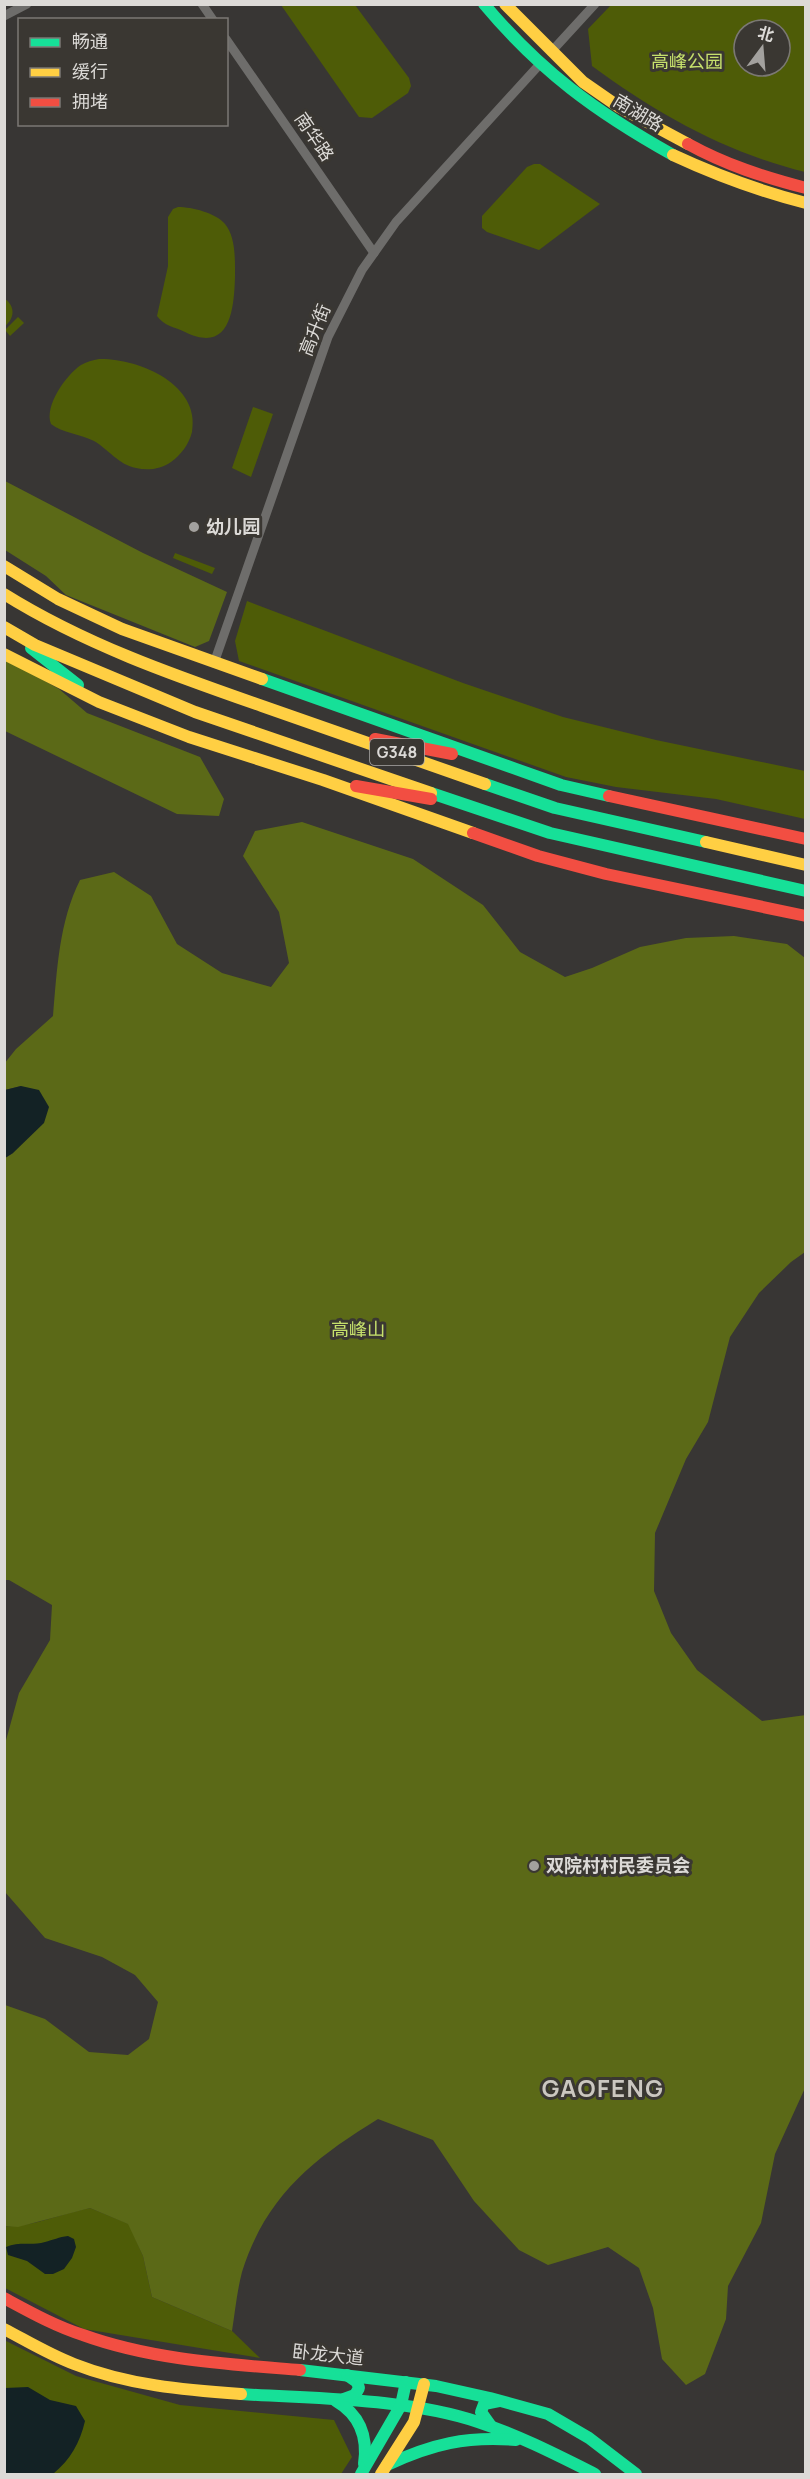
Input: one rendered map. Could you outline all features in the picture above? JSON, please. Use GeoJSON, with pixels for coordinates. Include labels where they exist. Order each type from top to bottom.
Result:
{"type":"FeatureCollection","features":[{"type":"Feature","properties":{"kind":"main road","name":"南湖路"},"geometry":{"type":"LineString","coordinates":[[484,4],[540,64],[572,93],[591,106],[658,146],[746,188],[806,202]]}},
{"type":"Feature","properties":{"kind":"main road","name":"南湖路"},"geometry":{"type":"LineString","coordinates":[[505,4],[584,82],[619,107],[713,158],[753,174],[806,188]]}},
{"type":"Feature","properties":{"kind":"main road"},"geometry":{"type":"LineString","coordinates":[[4,566],[58,599],[122,628],[214,663],[314,696],[561,785],[806,839]]}},
{"type":"Feature","properties":{"kind":"main road","name":"G348"},"geometry":{"type":"LineString","coordinates":[[4,594],[46,620],[114,651],[202,685],[555,808],[806,865]]}},
{"type":"Feature","properties":{"kind":"main road"},"geometry":{"type":"LineString","coordinates":[[5,628],[99,702]]}},
{"type":"Feature","properties":{"kind":"main road","name":"G348"},"geometry":{"type":"LineString","coordinates":[[5,628],[35,645],[105,676],[195,712],[560,835],[806,891]]}},
{"type":"Feature","properties":{"kind":"main road"},"geometry":{"type":"LineString","coordinates":[[4,654],[99,702],[221,749],[323,780],[538,856],[606,874],[806,916]]}},
{"type":"Feature","properties":{"kind":"main road"},"geometry":{"type":"LineString","coordinates":[[345,733],[489,760]]}},
{"type":"Feature","properties":{"kind":"main road"},"geometry":{"type":"LineString","coordinates":[[323,780],[478,807]]}},
{"type":"Feature","properties":{"kind":"main road","name":"卧龙大道"},"geometry":{"type":"LineString","coordinates":[[4,2298],[20,2308],[88,2338],[139,2352],[190,2360],[340,2373],[424,2384],[503,2401],[557,2418],[603,2447],[636,2475]]}},
{"type":"Feature","properties":{"kind":"main road"},"geometry":{"type":"LineString","coordinates":[[4,2329],[74,2364],[129,2380],[178,2390],[420,2408],[491,2426],[528,2441],[595,2475]]}},
{"type":"Feature","properties":{"kind":"main road"},"geometry":{"type":"LineString","coordinates":[[336,2400],[353,2397],[359,2385],[356,2380],[340,2373]]}},
{"type":"Feature","properties":{"kind":"main road"},"geometry":{"type":"LineString","coordinates":[[362,2473],[401,2405],[405,2382]]}},
{"type":"Feature","properties":{"kind":"main road"},"geometry":{"type":"LineString","coordinates":[[384,2470],[414,2422],[420,2408],[424,2384]]}},
{"type":"Feature","properties":{"kind":"main road"},"geometry":{"type":"LineString","coordinates":[[336,2400],[346,2406],[365,2433],[367,2449],[362,2473]]}},
{"type":"Feature","properties":{"kind":"main road"},"geometry":{"type":"LineString","coordinates":[[491,2426],[481,2412],[484,2404],[503,2401]]}},
{"type":"Feature","properties":{"kind":"main road"},"geometry":{"type":"LineString","coordinates":[[384,2470],[438,2443],[463,2438],[487,2437],[528,2441]]}},
{"type":"Feature","properties":{"kind":"street"},"geometry":{"type":"LineString","coordinates":[[4,16],[27,4]]}},
{"type":"Feature","properties":{"kind":"street"},"geometry":{"type":"LineString","coordinates":[[202,4],[212,18]]}},
{"type":"Feature","properties":{"kind":"street"},"geometry":{"type":"LineString","coordinates":[[551,51],[595,4]]}},
{"type":"Feature","properties":{"kind":"street","name":"南华路"},"geometry":{"type":"LineString","coordinates":[[228,42],[374,253]]}},
{"type":"Feature","properties":{"kind":"street","name":"高升街"},"geometry":{"type":"LineString","coordinates":[[214,663],[328,337],[352,288],[374,253],[416,199],[540,64]]}},
{"type":"Feature","properties":{"kind":"green space"},"geometry":{"type":"Polygon","coordinates":[[[281,5],[355,5],[409,78],[411,86],[408,93],[372,118],[359,117],[281,5]]]}},
{"type":"Feature","properties":{"kind":"green space","name":"高峰公园"},"geometry":{"type":"Polygon","coordinates":[[[611,5],[805,5],[805,172],[720,143],[667,116],[592,66],[588,29],[611,5]]]}},
{"type":"Feature","properties":{"kind":"green space"},"geometry":{"type":"Polygon","coordinates":[[[540,164],[600,204],[539,250],[487,232],[482,228],[482,216],[527,167],[540,164]]]}},
{"type":"Feature","properties":{"kind":"green space"},"geometry":{"type":"Polygon","coordinates":[[[178,207],[197,209],[221,220],[229,229],[233,242],[235,277],[231,315],[220,333],[212,337],[200,337],[185,332],[166,324],[157,316],[168,266],[168,217],[173,209],[178,207]]]}},
{"type":"Feature","properties":{"kind":"green space"},"geometry":{"type":"Polygon","coordinates":[[[5,299],[11,305],[12,316],[5,326],[5,299]]]}},
{"type":"Feature","properties":{"kind":"green space"},"geometry":{"type":"Polygon","coordinates":[[[18,317],[24,323],[10,336],[5,330],[18,317]]]}},
{"type":"Feature","properties":{"kind":"green space"},"geometry":{"type":"Polygon","coordinates":[[[99,359],[131,363],[148,369],[164,377],[187,400],[192,415],[192,432],[184,449],[171,462],[159,468],[150,469],[130,466],[94,441],[51,424],[53,400],[63,383],[81,365],[99,359]]]}},
{"type":"Feature","properties":{"kind":"green space"},"geometry":{"type":"Polygon","coordinates":[[[253,407],[273,414],[251,477],[232,468],[253,407]]]}},
{"type":"Feature","properties":{"kind":"green space"},"geometry":{"type":"Polygon","coordinates":[[[5,481],[143,553],[227,592],[209,641],[195,647],[66,595],[46,576],[5,550],[5,481]]]}},
{"type":"Feature","properties":{"kind":"green space"},"geometry":{"type":"Polygon","coordinates":[[[175,553],[215,568],[212,574],[173,558],[175,553]]]}},
{"type":"Feature","properties":{"kind":"green space"},"geometry":{"type":"Polygon","coordinates":[[[247,601],[463,683],[563,717],[656,740],[805,771],[805,819],[716,799],[616,787],[566,777],[239,661],[235,641],[247,601]]]}},
{"type":"Feature","properties":{"kind":"green space"},"geometry":{"type":"Polygon","coordinates":[[[4,658],[59,689],[87,713],[200,757],[224,799],[219,816],[177,814],[5,731],[4,658]]]}},
{"type":"Feature","properties":{"kind":"green space","name":"高峰山"},"geometry":{"type":"Polygon","coordinates":[[[302,822],[413,859],[483,905],[520,952],[565,977],[640,947],[686,938],[734,936],[787,944],[805,958],[805,1252],[791,1262],[759,1293],[730,1337],[708,1422],[686,1459],[655,1533],[654,1591],[671,1633],[697,1670],[762,1721],[806,1715],[805,2088],[775,2154],[761,2223],[728,2286],[726,2319],[705,2374],[686,2385],[662,2359],[653,2308],[639,2268],[608,2247],[548,2265],[519,2250],[474,2201],[433,2140],[378,2119],[313,2165],[278,2201],[252,2245],[242,2272],[232,2331],[152,2297],[143,2256],[128,2224],[90,2208],[18,2227],[5,2226],[5,2005],[45,2019],[89,2052],[128,2055],[149,2039],[158,2002],[135,1975],[102,1957],[45,1938],[5,1892],[5,1744],[19,1693],[50,1640],[52,1605],[9,1580],[5,1580],[5,1158],[13,1153],[21,1086],[5,1090],[4,1064],[16,1049],[53,1016],[63,929],[80,880],[114,872],[151,896],[177,944],[222,973],[271,987],[289,963],[279,912],[243,856],[255,831],[302,822]]]}},
{"type":"Feature","properties":{"kind":"green space"},"geometry":{"type":"Polygon","coordinates":[[[90,2208],[129,2224],[143,2256],[152,2297],[232,2331],[260,2358],[84,2329],[5,2288],[4,2226],[35,2223],[90,2208]]]}},
{"type":"Feature","properties":{"kind":"green space"},"geometry":{"type":"Polygon","coordinates":[[[4,2340],[76,2376],[180,2405],[334,2420],[352,2457],[341,2474],[5,2474],[4,2340]]]}},
{"type":"Feature","properties":{"kind":"shaded area"},"geometry":{"type":"Polygon","coordinates":[[[21,1086],[39,1090],[49,1107],[44,1123],[5,1158],[5,1090],[21,1086]]]}},
{"type":"Feature","properties":{"kind":"shaded area"},"geometry":{"type":"Polygon","coordinates":[[[68,2236],[74,2239],[76,2247],[72,2258],[64,2269],[53,2274],[45,2274],[27,2261],[8,2255],[6,2247],[16,2244],[40,2243],[68,2236]]]}},
{"type":"Feature","properties":{"kind":"shaded area"},"geometry":{"type":"Polygon","coordinates":[[[28,2387],[50,2400],[76,2406],[85,2421],[73,2450],[53,2474],[5,2474],[5,2388],[28,2387]]]}},
{"type":"Feature","properties":{"kind":"traffic: fast"},"geometry":{"type":"LineString","coordinates":[[484,4],[526,50],[548,70],[594,106],[673,155]]}},
{"type":"Feature","properties":{"kind":"traffic: fast"},"geometry":{"type":"LineString","coordinates":[[31,648],[78,685]]}},
{"type":"Feature","properties":{"kind":"traffic: fast"},"geometry":{"type":"LineString","coordinates":[[262,679],[561,785],[609,796]]}},
{"type":"Feature","properties":{"kind":"traffic: fast"},"geometry":{"type":"LineString","coordinates":[[485,784],[555,808],[706,842]]}},
{"type":"Feature","properties":{"kind":"traffic: fast"},"geometry":{"type":"LineString","coordinates":[[431,793],[550,833],[806,891]]}},
{"type":"Feature","properties":{"kind":"traffic: fast"},"geometry":{"type":"LineString","coordinates":[[300,2370],[436,2386],[548,2414],[589,2438],[636,2474]]}},
{"type":"Feature","properties":{"kind":"traffic: fast"},"geometry":{"type":"LineString","coordinates":[[344,2399],[355,2395],[359,2388],[357,2382],[347,2375]]}},
{"type":"Feature","properties":{"kind":"traffic: fast"},"geometry":{"type":"LineString","coordinates":[[361,2474],[401,2405],[406,2382]]}},
{"type":"Feature","properties":{"kind":"traffic: fast"},"geometry":{"type":"LineString","coordinates":[[241,2394],[361,2401],[450,2414],[508,2433],[595,2474]]}},
{"type":"Feature","properties":{"kind":"traffic: fast"},"geometry":{"type":"LineString","coordinates":[[336,2401],[351,2413],[360,2428],[365,2445],[364,2464]]}},
{"type":"Feature","properties":{"kind":"traffic: fast"},"geometry":{"type":"LineString","coordinates":[[491,2426],[481,2412],[484,2404],[499,2401]]}},
{"type":"Feature","properties":{"kind":"traffic: fast"},"geometry":{"type":"LineString","coordinates":[[387,2465],[450,2443],[481,2439],[516,2440]]}},
{"type":"Feature","properties":{"kind":"traffic: slow"},"geometry":{"type":"LineString","coordinates":[[505,4],[583,82],[619,107],[688,144]]}},
{"type":"Feature","properties":{"kind":"traffic: slow"},"geometry":{"type":"LineString","coordinates":[[673,155],[738,182],[806,203]]}},
{"type":"Feature","properties":{"kind":"traffic: slow"},"geometry":{"type":"LineString","coordinates":[[4,566],[58,599],[122,629],[262,679]]}},
{"type":"Feature","properties":{"kind":"traffic: slow"},"geometry":{"type":"LineString","coordinates":[[4,594],[34,612],[97,643],[162,670],[485,784]]}},
{"type":"Feature","properties":{"kind":"traffic: slow"},"geometry":{"type":"LineString","coordinates":[[4,627],[35,645],[195,712],[431,793]]}},
{"type":"Feature","properties":{"kind":"traffic: slow"},"geometry":{"type":"LineString","coordinates":[[4,654],[99,702],[189,737],[323,780],[473,833]]}},
{"type":"Feature","properties":{"kind":"traffic: slow"},"geometry":{"type":"LineString","coordinates":[[706,842],[806,865]]}},
{"type":"Feature","properties":{"kind":"traffic: slow"},"geometry":{"type":"LineString","coordinates":[[4,2329],[65,2360],[114,2377],[177,2388],[241,2394]]}},
{"type":"Feature","properties":{"kind":"traffic: slow"},"geometry":{"type":"LineString","coordinates":[[381,2474],[414,2422],[424,2384]]}},
{"type":"Feature","properties":{"kind":"traffic: jam"},"geometry":{"type":"LineString","coordinates":[[688,144],[746,170],[806,188]]}},
{"type":"Feature","properties":{"kind":"traffic: jam"},"geometry":{"type":"LineString","coordinates":[[375,739],[452,754]]}},
{"type":"Feature","properties":{"kind":"traffic: jam"},"geometry":{"type":"LineString","coordinates":[[356,786],[431,799]]}},
{"type":"Feature","properties":{"kind":"traffic: jam"},"geometry":{"type":"LineString","coordinates":[[609,796],[806,839]]}},
{"type":"Feature","properties":{"kind":"traffic: jam"},"geometry":{"type":"LineString","coordinates":[[473,833],[538,856],[606,874],[806,916]]}},
{"type":"Feature","properties":{"kind":"traffic: jam"},"geometry":{"type":"LineString","coordinates":[[4,2298],[62,2327],[136,2350],[190,2360],[300,2370]]}},
{"type":"Feature","properties":{"kind":"place","name":"幼儿园"},"geometry":{"type":"Point","coordinates":[194,527]}},
{"type":"Feature","properties":{"kind":"place","name":"双院村村民委员会"},"geometry":{"type":"Point","coordinates":[534,1866]}},
{"type":"Feature","properties":{"kind":"district","name":"GAOFENG"},"geometry":{"type":"Point","coordinates":[603,2089]}}]}
